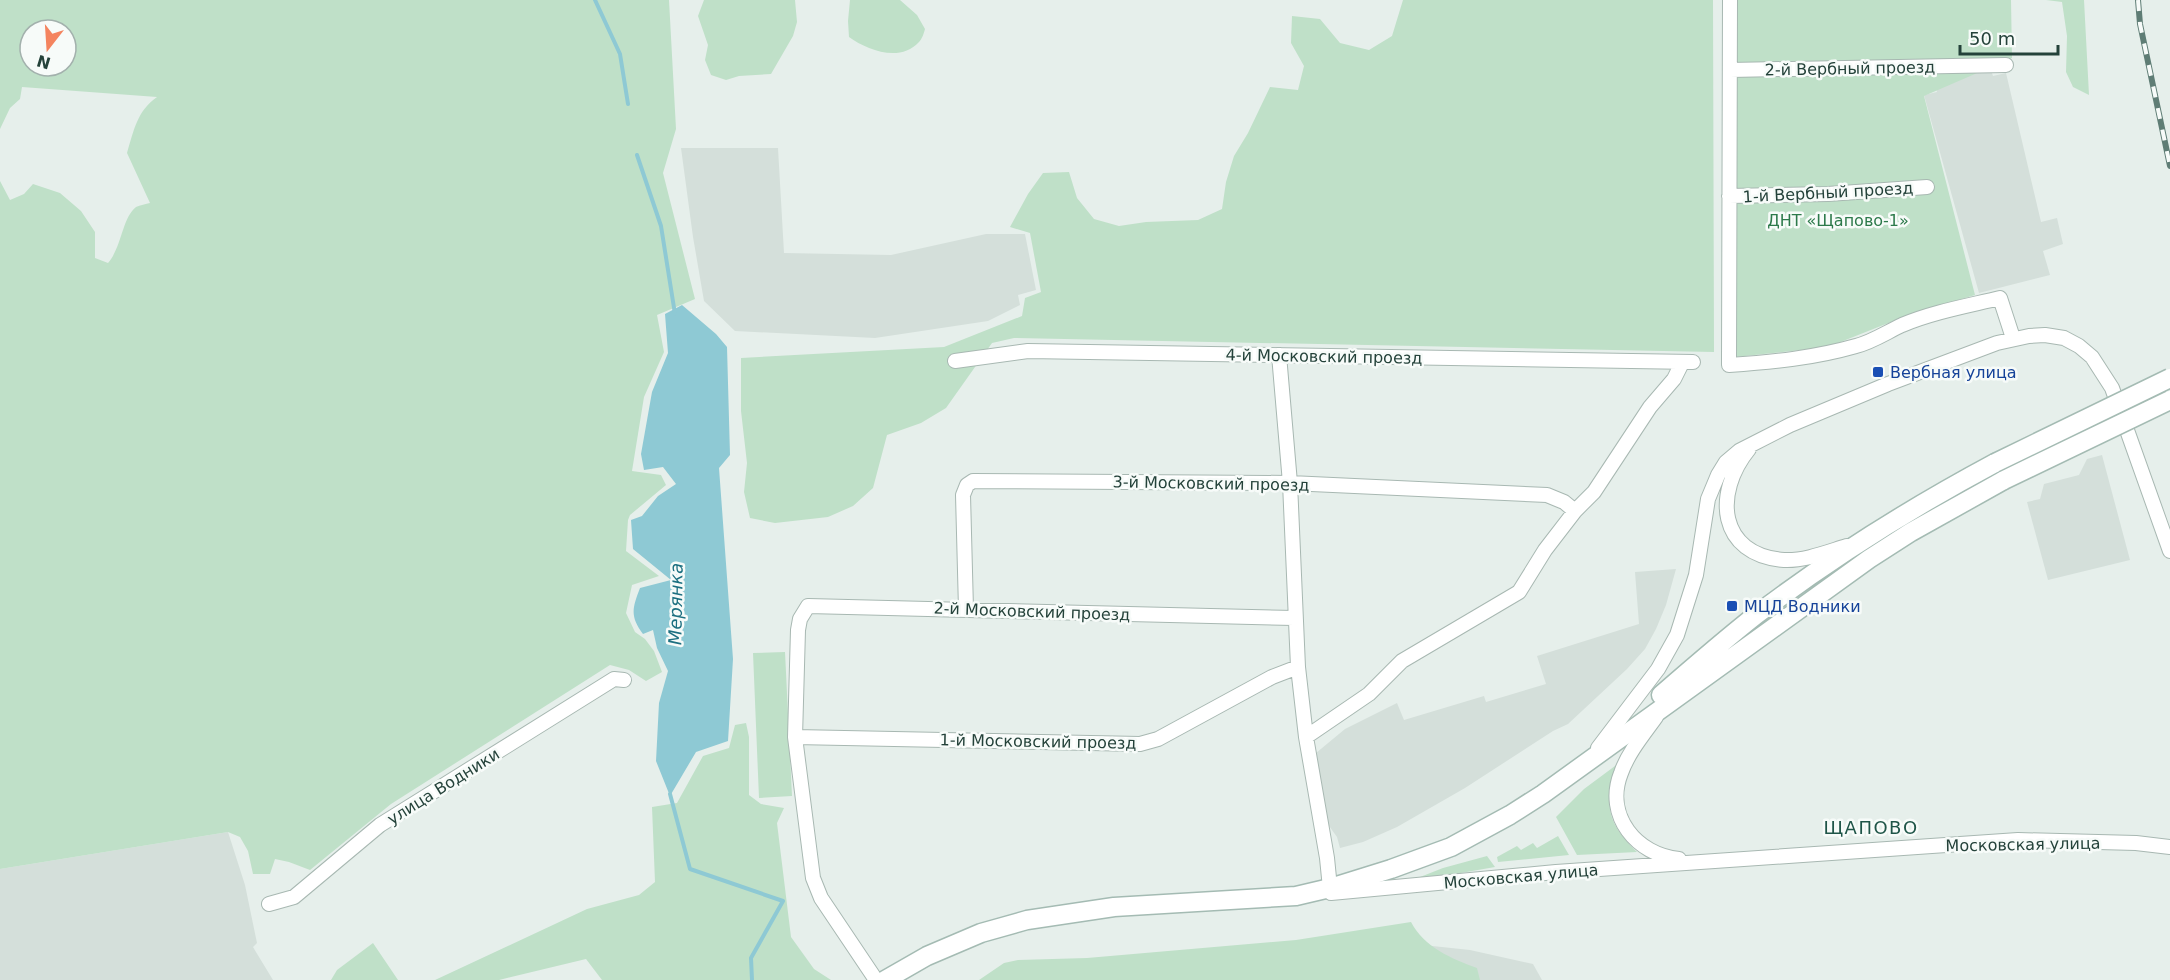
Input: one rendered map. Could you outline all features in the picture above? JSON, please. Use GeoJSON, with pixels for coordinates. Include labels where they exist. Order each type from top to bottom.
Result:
{"type":"FeatureCollection","features":[{"type":"Feature","properties":{"kind":"main road"},"geometry":{"type":"LineString","coordinates":[[1579,768],[1597,750],[1755,616],[1860,542],[1921,503],[1995,463],[2170,378]]}},
{"type":"Feature","properties":{"kind":"main road"},"geometry":{"type":"LineString","coordinates":[[1296,896],[1391,869],[1451,847],[1510,815],[1869,559],[1911,532],[2004,480],[2170,400]]}},
{"type":"Feature","properties":{"kind":"main road","name":"Московская улица"},"geometry":{"type":"LineString","coordinates":[[885,980],[938,951],[981,933],[1027,920],[1071,912],[1114,908],[1296,896]]}},
{"type":"Feature","properties":{"kind":"street"},"geometry":{"type":"LineString","coordinates":[[1730,0],[1729,365],[1796,360],[1827,354],[1860,345],[1901,326],[1935,314],[2000,298],[2013,338]]}},
{"type":"Feature","properties":{"kind":"street","name":"2-й Вербный проезд"},"geometry":{"type":"LineString","coordinates":[[1730,70],[2006,64]]}},
{"type":"Feature","properties":{"kind":"street","name":"1-й Вербный проезд"},"geometry":{"type":"LineString","coordinates":[[1729,196],[1828,194],[1927,187]]}},
{"type":"Feature","properties":{"kind":"street"},"geometry":{"type":"LineString","coordinates":[[1597,750],[1658,669],[1677,635],[1696,574],[1708,499],[1726,462],[1739,451],[1762,439],[1868,392],[1976,350],[2013,338],[2045,335],[2064,338],[2079,346],[2092,357],[2104,372],[2112,388],[2170,551]]}},
{"type":"Feature","properties":{"kind":"street","name":"4-й Московский проезд"},"geometry":{"type":"LineString","coordinates":[[956,361],[1028,351],[1687,362],[1650,407],[1594,492],[1575,511]]}},
{"type":"Feature","properties":{"kind":"street"},"geometry":{"type":"LineString","coordinates":[[1279,355],[1290,483],[1294,618],[1298,667],[1306,737],[1330,888]]}},
{"type":"Feature","properties":{"kind":"street"},"geometry":{"type":"LineString","coordinates":[[1762,439],[1742,459],[1726,495],[1728,519],[1741,541],[1762,556],[1786,560],[1815,556],[1860,542]]}},
{"type":"Feature","properties":{"kind":"street","name":"3-й Московский проезд"},"geometry":{"type":"LineString","coordinates":[[966,609],[963,495],[967,485],[973,481],[1290,483],[1547,495],[1564,502],[1575,511]]}},
{"type":"Feature","properties":{"kind":"street"},"geometry":{"type":"LineString","coordinates":[[1306,737],[1369,694],[1402,661],[1519,592],[1545,550],[1575,511]]}},
{"type":"Feature","properties":{"kind":"street","name":"2-й Московский проезд"},"geometry":{"type":"LineString","coordinates":[[795,737],[800,619],[805,609],[812,604],[1294,618]]}},
{"type":"Feature","properties":{"kind":"street","name":"1-й Московский проезд"},"geometry":{"type":"LineString","coordinates":[[795,737],[1140,744],[1158,739],[1272,678],[1298,667]]}},
{"type":"Feature","properties":{"kind":"street","name":"улица Водники"},"geometry":{"type":"LineString","coordinates":[[269,904],[294,897],[380,825],[614,680],[624,680]]}},
{"type":"Feature","properties":{"kind":"street"},"geometry":{"type":"LineString","coordinates":[[1663,707],[1639,741],[1620,774],[1617,790],[1618,806],[1623,823],[1633,838],[1649,851],[1667,858],[1708,862]]}},
{"type":"Feature","properties":{"kind":"street"},"geometry":{"type":"LineString","coordinates":[[795,737],[813,878],[821,898],[876,980]]}},
{"type":"Feature","properties":{"kind":"street","name":"Московская улица"},"geometry":{"type":"LineString","coordinates":[[1296,896],[1556,872],[2018,840],[2136,843],[2170,847]]}},
{"type":"Feature","properties":{"kind":"shaded area"},"geometry":{"type":"Polygon","coordinates":[[[1990,67],[1993,76],[2006,73],[2041,222],[2057,218],[2063,244],[2043,251],[2050,275],[1979,293],[1924,95],[1937,92],[1934,80],[1990,67]]]}},
{"type":"Feature","properties":{"kind":"shaded area"},"geometry":{"type":"Polygon","coordinates":[[[681,148],[778,148],[784,253],[891,255],[986,234],[1025,234],[1036,290],[1018,295],[1020,305],[988,321],[875,338],[735,331],[704,301],[681,148]]]}},
{"type":"Feature","properties":{"kind":"shaded area"},"geometry":{"type":"Polygon","coordinates":[[[2102,455],[2130,560],[2048,580],[2027,502],[2040,499],[2044,484],[2079,475],[2087,459],[2102,455]]]}},
{"type":"Feature","properties":{"kind":"shaded area"},"geometry":{"type":"Polygon","coordinates":[[[1676,569],[1666,605],[1645,649],[1568,724],[1397,827],[1363,842],[1340,848],[1337,837],[1327,823],[1316,753],[1345,729],[1397,703],[1404,720],[1484,696],[1486,702],[1546,684],[1537,656],[1639,624],[1635,572],[1676,569]]]}},
{"type":"Feature","properties":{"kind":"shaded area"},"geometry":{"type":"Polygon","coordinates":[[[228,832],[245,885],[257,943],[253,947],[273,980],[0,980],[0,869],[228,832]]]}},
{"type":"Feature","properties":{"kind":"shaded area"},"geometry":{"type":"Polygon","coordinates":[[[1423,945],[1470,950],[1533,964],[1542,980],[1405,980],[1423,945]]]}},
{"type":"Feature","properties":{"kind":"green space"},"geometry":{"type":"Polygon","coordinates":[[[0,0],[669,0],[676,129],[663,173],[695,299],[657,315],[664,352],[644,397],[632,471],[661,475],[666,485],[630,515],[626,551],[659,576],[632,585],[626,613],[635,632],[645,639],[654,651],[662,672],[646,681],[629,670],[610,665],[391,804],[310,870],[275,859],[270,874],[253,874],[248,851],[240,837],[228,832],[0,869],[0,181],[10,200],[24,194],[33,184],[60,193],[81,211],[95,232],[95,258],[108,263],[131,212],[136,207],[150,203],[127,153],[141,115],[150,102],[157,97],[22,87],[20,99],[10,108],[0,129],[0,0]]]}},
{"type":"Feature","properties":{"kind":"green space"},"geometry":{"type":"Polygon","coordinates":[[[704,0],[795,0],[797,22],[793,36],[771,74],[739,76],[726,80],[711,75],[705,60],[708,45],[698,16],[704,0]]]}},
{"type":"Feature","properties":{"kind":"green space"},"geometry":{"type":"Polygon","coordinates":[[[850,0],[900,0],[917,15],[925,29],[922,38],[911,48],[893,53],[874,50],[856,42],[849,37],[850,0]]]}},
{"type":"Feature","properties":{"kind":"green space"},"geometry":{"type":"Polygon","coordinates":[[[1403,0],[1713,0],[1714,352],[1014,338],[992,343],[946,408],[921,423],[887,435],[873,488],[853,506],[828,517],[775,523],[750,518],[744,492],[747,463],[741,411],[741,358],[944,347],[1022,316],[1025,298],[1041,292],[1030,233],[1010,227],[1028,194],[1043,173],[1069,172],[1077,198],[1094,219],[1119,226],[1146,222],[1198,220],[1222,209],[1226,182],[1234,156],[1270,87],[1298,90],[1304,66],[1291,43],[1292,16],[1320,19],[1340,43],[1369,50],[1392,36],[1403,0]]]}},
{"type":"Feature","properties":{"kind":"green space","name":"ДНТ «Щапово-1»"},"geometry":{"type":"Polygon","coordinates":[[[1725,0],[2011,0],[2012,58],[1924,96],[1975,295],[1911,314],[1828,347],[1726,358],[1725,0]]]}},
{"type":"Feature","properties":{"kind":"green space"},"geometry":{"type":"Polygon","coordinates":[[[2046,0],[2084,0],[2089,95],[2073,87],[2066,72],[2067,36],[2062,2],[2046,0]]]}},
{"type":"Feature","properties":{"kind":"green space"},"geometry":{"type":"Polygon","coordinates":[[[785,652],[792,796],[759,798],[753,653],[785,652]]]}},
{"type":"Feature","properties":{"kind":"green space"},"geometry":{"type":"Polygon","coordinates":[[[746,723],[749,737],[749,795],[761,804],[784,808],[777,823],[791,937],[814,969],[831,980],[602,980],[586,959],[499,980],[435,980],[587,909],[639,895],[655,882],[652,807],[677,803],[703,756],[729,748],[735,725],[746,723]]]}},
{"type":"Feature","properties":{"kind":"green space"},"geometry":{"type":"Polygon","coordinates":[[[1619,763],[1611,790],[1610,811],[1613,821],[1626,841],[1637,852],[1577,855],[1556,817],[1584,789],[1619,763]]]}},
{"type":"Feature","properties":{"kind":"green space"},"geometry":{"type":"Polygon","coordinates":[[[1558,836],[1569,855],[1498,862],[1497,857],[1517,846],[1521,850],[1533,843],[1537,848],[1558,836]]]}},
{"type":"Feature","properties":{"kind":"green space"},"geometry":{"type":"Polygon","coordinates":[[[1487,856],[1495,867],[1415,881],[1415,879],[1443,868],[1487,856]]]}},
{"type":"Feature","properties":{"kind":"green space"},"geometry":{"type":"Polygon","coordinates":[[[1411,922],[1431,945],[1458,961],[1477,968],[1480,980],[979,980],[1004,963],[1018,960],[1087,958],[1296,940],[1411,922]]]}},
{"type":"Feature","properties":{"kind":"green space"},"geometry":{"type":"Polygon","coordinates":[[[373,943],[398,980],[331,980],[337,970],[373,943]]]}},
{"type":"Feature","properties":{"kind":"water"},"geometry":{"type":"Polygon","coordinates":[[[682,305],[716,334],[727,347],[730,455],[719,468],[733,659],[728,741],[696,752],[670,796],[656,761],[659,703],[668,671],[657,648],[653,630],[643,634],[636,622],[634,612],[640,588],[671,580],[633,549],[631,520],[642,516],[658,496],[676,484],[663,467],[644,470],[641,454],[652,392],[668,353],[665,314],[682,305]]]}},
{"type":"Feature","properties":{"kind":"waterway","name":"Мерянка"},"geometry":{"type":"LineString","coordinates":[[595,0],[620,54],[628,104]]}},
{"type":"Feature","properties":{"kind":"waterway","name":"Мерянка"},"geometry":{"type":"LineString","coordinates":[[637,155],[661,226],[675,314]]}},
{"type":"Feature","properties":{"kind":"waterway","name":"Мерянка"},"geometry":{"type":"LineString","coordinates":[[670,794],[690,869],[783,901],[751,958],[752,980]]}},
{"type":"Feature","properties":{"kind":"railway"},"geometry":{"type":"LineString","coordinates":[[2138,0],[2140,24],[2170,166]]}},
{"type":"Feature","properties":{"kind":"place","name":"Вербная улица"},"geometry":{"type":"Point","coordinates":[1878,372]}},
{"type":"Feature","properties":{"kind":"place","name":"МЦД Водники"},"geometry":{"type":"Point","coordinates":[1732,606]}},
{"type":"Feature","properties":{"kind":"district","name":"ЩАПОВО"},"geometry":{"type":"Point","coordinates":[1871,828]}}]}
